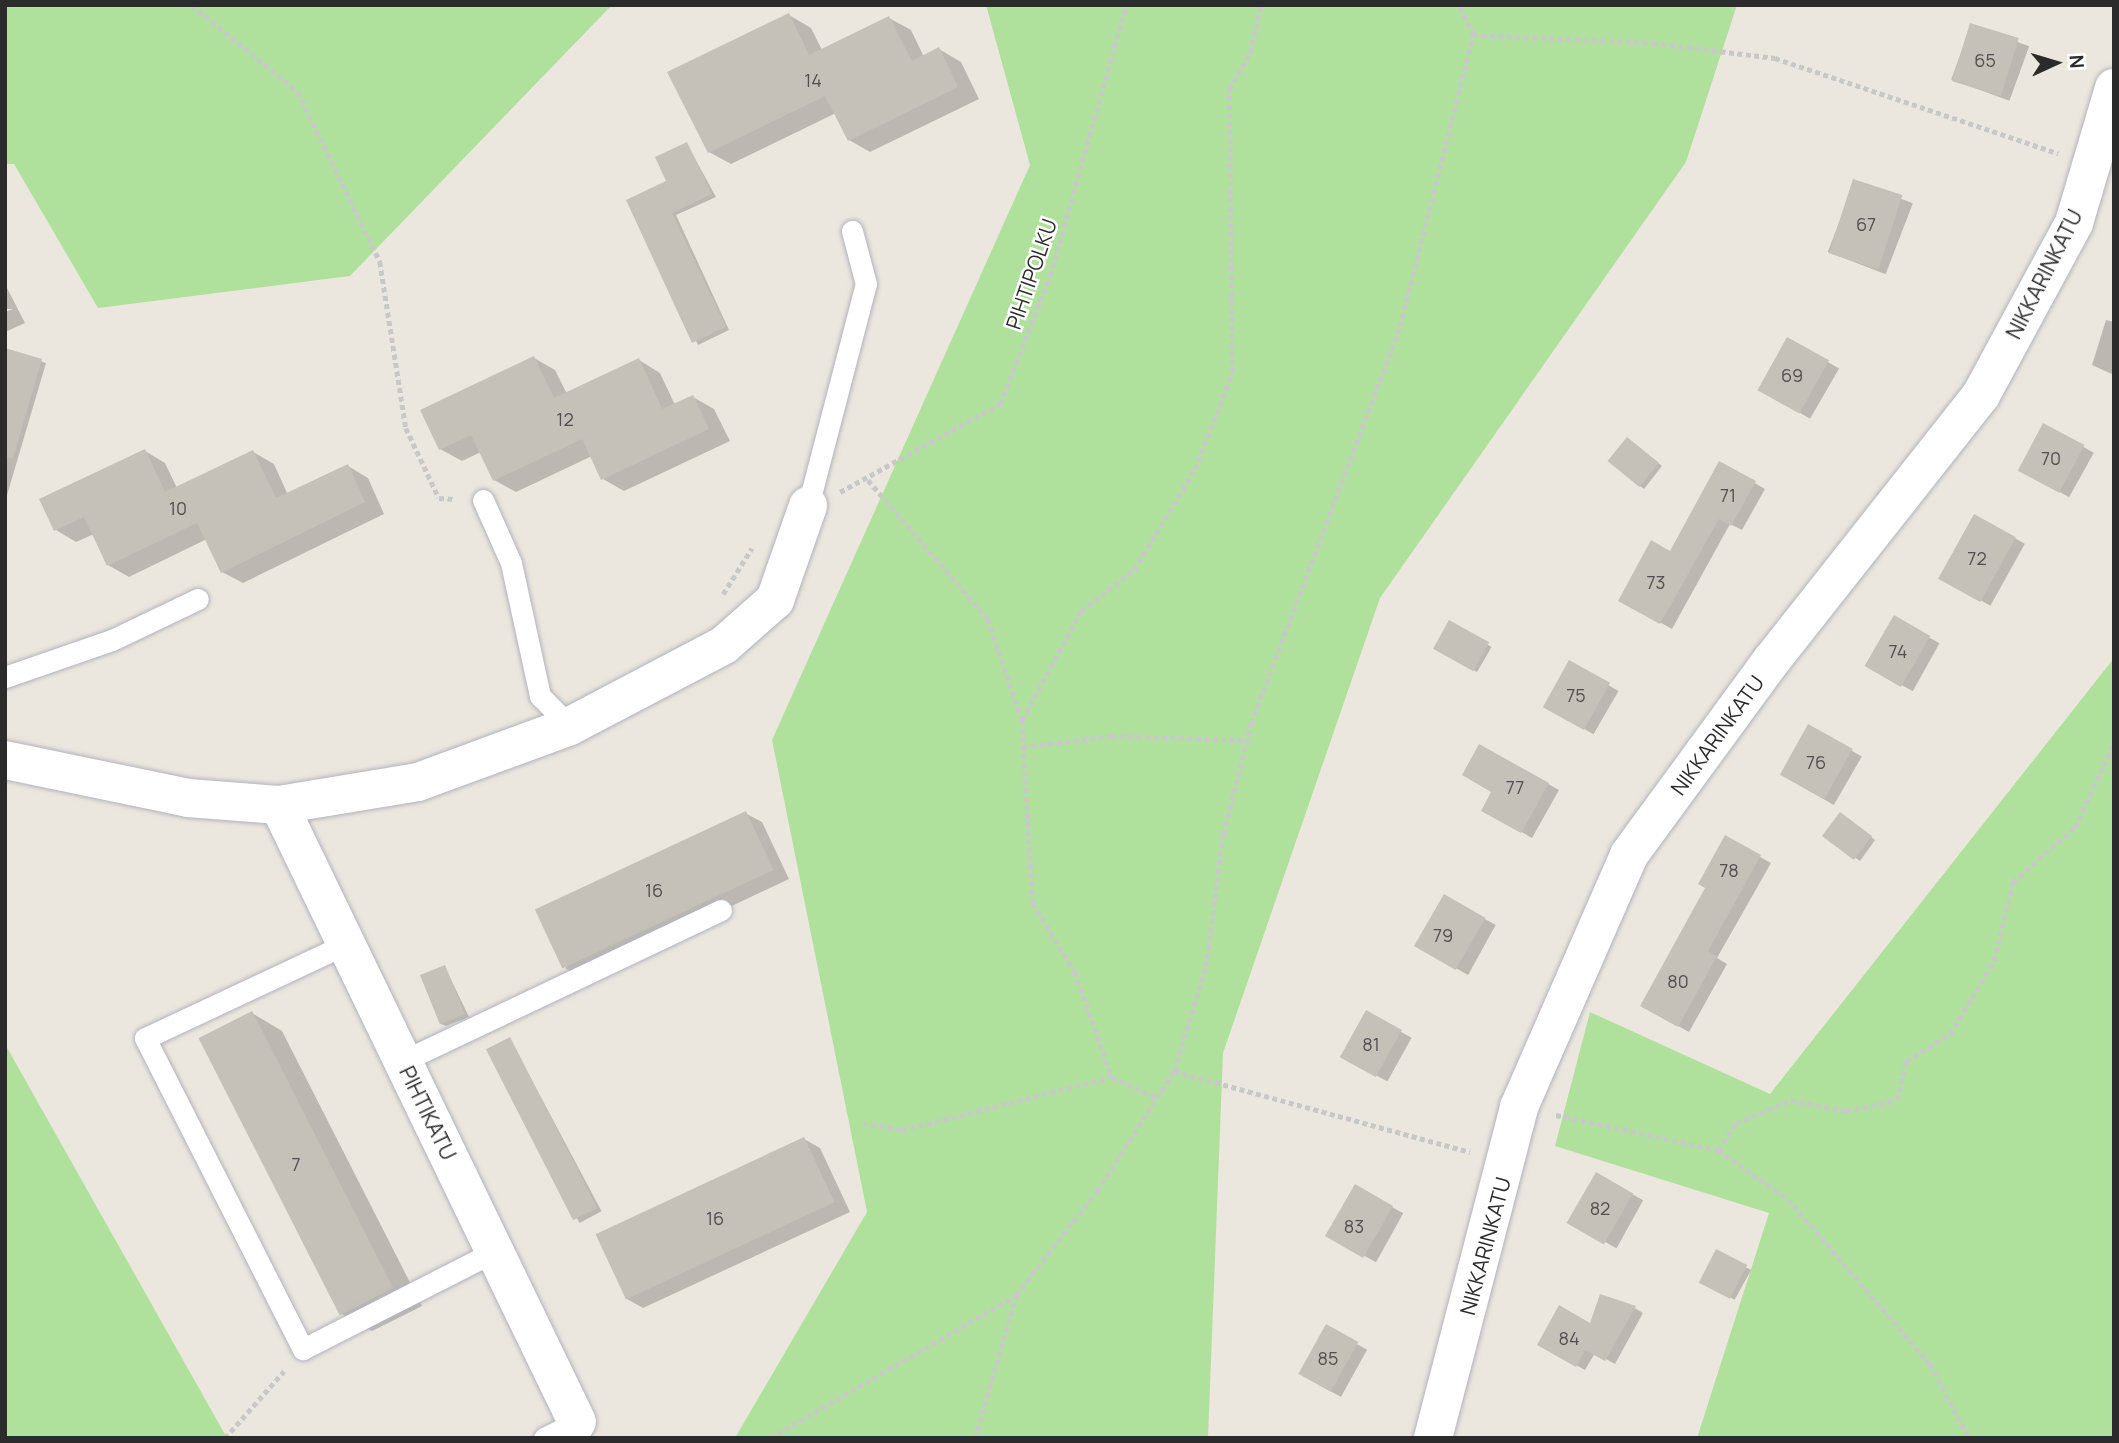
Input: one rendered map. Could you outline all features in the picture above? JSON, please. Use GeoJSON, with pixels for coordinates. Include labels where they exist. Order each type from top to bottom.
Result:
{"type":"FeatureCollection","features":[{"type":"Feature","properties":{"kind":"street","name":"NIKKARINKATU"},"geometry":{"type":"LineString","coordinates":[[1433,1438],[1508,1163],[1519,1107],[1629,855],[1771,661],[1981,395],[2074,223],[2114,88]]}},
{"type":"Feature","properties":{"kind":"street"},"geometry":{"type":"LineString","coordinates":[[5,760],[188,798],[279,805],[418,782],[570,726],[724,645],[775,600],[808,506]]}},
{"type":"Feature","properties":{"kind":"street","name":"PIHTIKATU"},"geometry":{"type":"LineString","coordinates":[[279,805],[495,1251],[569,1432]]}},
{"type":"Feature","properties":{"kind":"lane"},"geometry":{"type":"LineString","coordinates":[[808,506],[866,284],[852,230]]}},
{"type":"Feature","properties":{"kind":"lane"},"geometry":{"type":"LineString","coordinates":[[483,500],[511,563],[540,695],[570,726]]}},
{"type":"Feature","properties":{"kind":"lane"},"geometry":{"type":"LineString","coordinates":[[5,677],[112,640],[198,599]]}},
{"type":"Feature","properties":{"kind":"lane"},"geometry":{"type":"LineString","coordinates":[[403,1061],[721,909]]}},
{"type":"Feature","properties":{"kind":"lane"},"geometry":{"type":"LineString","coordinates":[[346,944],[145,1038],[303,1349],[495,1251]]}},
{"type":"Feature","properties":{"kind":"path"},"geometry":{"type":"LineString","coordinates":[[192,5],[298,92],[380,262],[406,428],[439,498],[483,500]]}},
{"type":"Feature","properties":{"kind":"path","name":"PIHTIPOLKU"},"geometry":{"type":"LineString","coordinates":[[1022,720],[988,618],[868,480],[1000,404],[1050,276],[1126,5]]}},
{"type":"Feature","properties":{"kind":"path"},"geometry":{"type":"LineString","coordinates":[[1112,1077],[1075,972],[1033,903],[1022,720],[1081,611],[1134,570],[1195,469],[1232,373],[1229,89],[1251,53],[1261,5]]}},
{"type":"Feature","properties":{"kind":"path"},"geometry":{"type":"LineString","coordinates":[[975,1438],[1016,1295],[1097,1191],[1174,1071],[1206,966],[1223,834],[1247,740],[1400,326],[1473,35],[1459,5]]}},
{"type":"Feature","properties":{"kind":"path"},"geometry":{"type":"LineString","coordinates":[[1473,35],[1653,43],[1775,58],[2092,164]]}},
{"type":"Feature","properties":{"kind":"path"},"geometry":{"type":"LineString","coordinates":[[718,603],[759,538]]}},
{"type":"Feature","properties":{"kind":"path"},"geometry":{"type":"LineString","coordinates":[[1023,747],[1111,736],[1247,740]]}},
{"type":"Feature","properties":{"kind":"path"},"geometry":{"type":"LineString","coordinates":[[1718,1150],[1736,1123],[1791,1100],[1846,1111],[1897,1100],[1906,1061],[1950,1034],[1994,961],[2013,882],[2075,827],[2114,743]]}},
{"type":"Feature","properties":{"kind":"path"},"geometry":{"type":"LineString","coordinates":[[1174,1071],[1508,1163]]}},
{"type":"Feature","properties":{"kind":"path"},"geometry":{"type":"LineString","coordinates":[[863,1123],[902,1130],[1112,1077],[1157,1098]]}},
{"type":"Feature","properties":{"kind":"path"},"geometry":{"type":"LineString","coordinates":[[1519,1107],[1718,1150],[1788,1199],[1930,1364],[1969,1438]]}},
{"type":"Feature","properties":{"kind":"path"},"geometry":{"type":"LineString","coordinates":[[770,1438],[1016,1295]]}},
{"type":"Feature","properties":{"kind":"path"},"geometry":{"type":"LineString","coordinates":[[225,1438],[303,1349]]}},
{"type":"Feature","properties":{"kind":"green space"},"geometry":{"type":"Polygon","coordinates":[[[5,5],[612,5],[350,276],[98,308],[14,164],[5,164],[5,5]]]}},
{"type":"Feature","properties":{"kind":"green space"},"geometry":{"type":"Polygon","coordinates":[[[986,5],[1737,5],[1686,162],[1380,598],[1223,1053],[1208,1438],[735,1438],[867,1212],[772,740],[1030,165],[986,5]]]}},
{"type":"Feature","properties":{"kind":"green space"},"geometry":{"type":"Polygon","coordinates":[[[2114,658],[2114,1438],[1697,1438],[1769,1213],[1555,1146],[1590,1012],[1770,1094],[2114,658]]]}},
{"type":"Feature","properties":{"kind":"green space"},"geometry":{"type":"Polygon","coordinates":[[[5,1044],[227,1438],[5,1438],[5,1044]]]}},
{"type":"Feature","properties":{"kind":"building"},"geometry":{"type":"Polygon","coordinates":[[[789,13],[809,55],[889,16],[912,61],[939,47],[958,87],[848,141],[825,96],[708,153],[667,72],[789,13]]]}},
{"type":"Feature","properties":{"kind":"building"},"geometry":{"type":"Polygon","coordinates":[[[1970,23],[2019,38],[2001,96],[1952,81],[1970,23]]]}},
{"type":"Feature","properties":{"kind":"building"},"geometry":{"type":"Polygon","coordinates":[[[687,142],[712,194],[672,213],[726,327],[692,343],[626,200],[666,181],[655,157],[687,142]]]}},
{"type":"Feature","properties":{"kind":"building"},"geometry":{"type":"Polygon","coordinates":[[[1853,179],[1902,195],[1878,269],[1829,253],[1853,179]]]}},
{"type":"Feature","properties":{"kind":"building"},"geometry":{"type":"Polygon","coordinates":[[[1787,337],[1829,360],[1799,414],[1757,390],[1787,337]]]}},
{"type":"Feature","properties":{"kind":"building"},"geometry":{"type":"Polygon","coordinates":[[[5,348],[42,359],[13,458],[5,457],[5,348]]]}},
{"type":"Feature","properties":{"kind":"building"},"geometry":{"type":"Polygon","coordinates":[[[534,356],[554,398],[639,358],[662,409],[693,395],[709,429],[601,480],[582,439],[493,481],[471,435],[439,450],[420,410],[534,356]]]}},
{"type":"Feature","properties":{"kind":"building"},"geometry":{"type":"Polygon","coordinates":[[[2043,423],[2084,445],[2059,493],[2018,471],[2043,423]]]}},
{"type":"Feature","properties":{"kind":"building"},"geometry":{"type":"Polygon","coordinates":[[[1627,437],[1659,463],[1639,487],[1607,461],[1627,437]]]}},
{"type":"Feature","properties":{"kind":"building"},"geometry":{"type":"Polygon","coordinates":[[[145,449],[165,492],[253,450],[276,498],[348,464],[365,502],[221,573],[197,523],[107,566],[84,517],[54,531],[39,499],[145,449]]]}},
{"type":"Feature","properties":{"kind":"building"},"geometry":{"type":"Polygon","coordinates":[[[1719,461],[1756,481],[1731,526],[1719,519],[1660,624],[1618,601],[1651,540],[1670,551],[1719,461]]]}},
{"type":"Feature","properties":{"kind":"building"},"geometry":{"type":"Polygon","coordinates":[[[1974,514],[2016,537],[1980,602],[1938,579],[1974,514]]]}},
{"type":"Feature","properties":{"kind":"building"},"geometry":{"type":"Polygon","coordinates":[[[1894,615],[1930,636],[1901,687],[1864,666],[1894,615]]]}},
{"type":"Feature","properties":{"kind":"building"},"geometry":{"type":"Polygon","coordinates":[[[1449,620],[1489,642],[1473,671],[1433,649],[1449,620]]]}},
{"type":"Feature","properties":{"kind":"building"},"geometry":{"type":"Polygon","coordinates":[[[1569,660],[1610,683],[1584,730],[1543,707],[1569,660]]]}},
{"type":"Feature","properties":{"kind":"building"},"geometry":{"type":"Polygon","coordinates":[[[1808,724],[1853,749],[1824,799],[1780,775],[1808,724]]]}},
{"type":"Feature","properties":{"kind":"building"},"geometry":{"type":"Polygon","coordinates":[[[1479,744],[1549,783],[1521,833],[1481,811],[1491,792],[1462,775],[1479,744]]]}},
{"type":"Feature","properties":{"kind":"building"},"geometry":{"type":"Polygon","coordinates":[[[746,811],[773,870],[562,968],[535,909],[746,811]]]}},
{"type":"Feature","properties":{"kind":"building"},"geometry":{"type":"Polygon","coordinates":[[[1840,812],[1872,836],[1854,860],[1822,836],[1840,812]]]}},
{"type":"Feature","properties":{"kind":"building"},"geometry":{"type":"Polygon","coordinates":[[[1725,835],[1761,855],[1708,951],[1717,956],[1678,1027],[1640,1006],[1705,888],[1698,884],[1725,835]]]}},
{"type":"Feature","properties":{"kind":"building"},"geometry":{"type":"Polygon","coordinates":[[[1444,894],[1486,918],[1456,970],[1414,946],[1444,894]]]}},
{"type":"Feature","properties":{"kind":"building"},"geometry":{"type":"Polygon","coordinates":[[[445,965],[465,1014],[440,1024],[420,975],[445,965]]]}},
{"type":"Feature","properties":{"kind":"building"},"geometry":{"type":"Polygon","coordinates":[[[1366,1010],[1402,1030],[1376,1077],[1340,1057],[1366,1010]]]}},
{"type":"Feature","properties":{"kind":"building"},"geometry":{"type":"Polygon","coordinates":[[[252,1011],[393,1288],[340,1315],[199,1038],[252,1011]]]}},
{"type":"Feature","properties":{"kind":"building"},"geometry":{"type":"Polygon","coordinates":[[[510,1037],[597,1208],[573,1220],[486,1049],[510,1037]]]}},
{"type":"Feature","properties":{"kind":"building"},"geometry":{"type":"Polygon","coordinates":[[[804,1137],[834,1202],[626,1299],[596,1234],[804,1137]]]}},
{"type":"Feature","properties":{"kind":"building"},"geometry":{"type":"Polygon","coordinates":[[[1596,1172],[1633,1194],[1604,1245],[1566,1223],[1596,1172]]]}},
{"type":"Feature","properties":{"kind":"building"},"geometry":{"type":"Polygon","coordinates":[[[1355,1184],[1393,1206],[1363,1258],[1325,1236],[1355,1184]]]}},
{"type":"Feature","properties":{"kind":"building"},"geometry":{"type":"Polygon","coordinates":[[[1716,1249],[1747,1265],[1730,1299],[1699,1283],[1716,1249]]]}},
{"type":"Feature","properties":{"kind":"building"},"geometry":{"type":"Polygon","coordinates":[[[1600,1294],[1636,1306],[1605,1361],[1585,1350],[1576,1367],[1537,1345],[1559,1305],[1590,1323],[1600,1294]]]}},
{"type":"Feature","properties":{"kind":"building"},"geometry":{"type":"Polygon","coordinates":[[[1326,1324],[1358,1342],[1331,1392],[1298,1374],[1326,1324]]]}}]}
